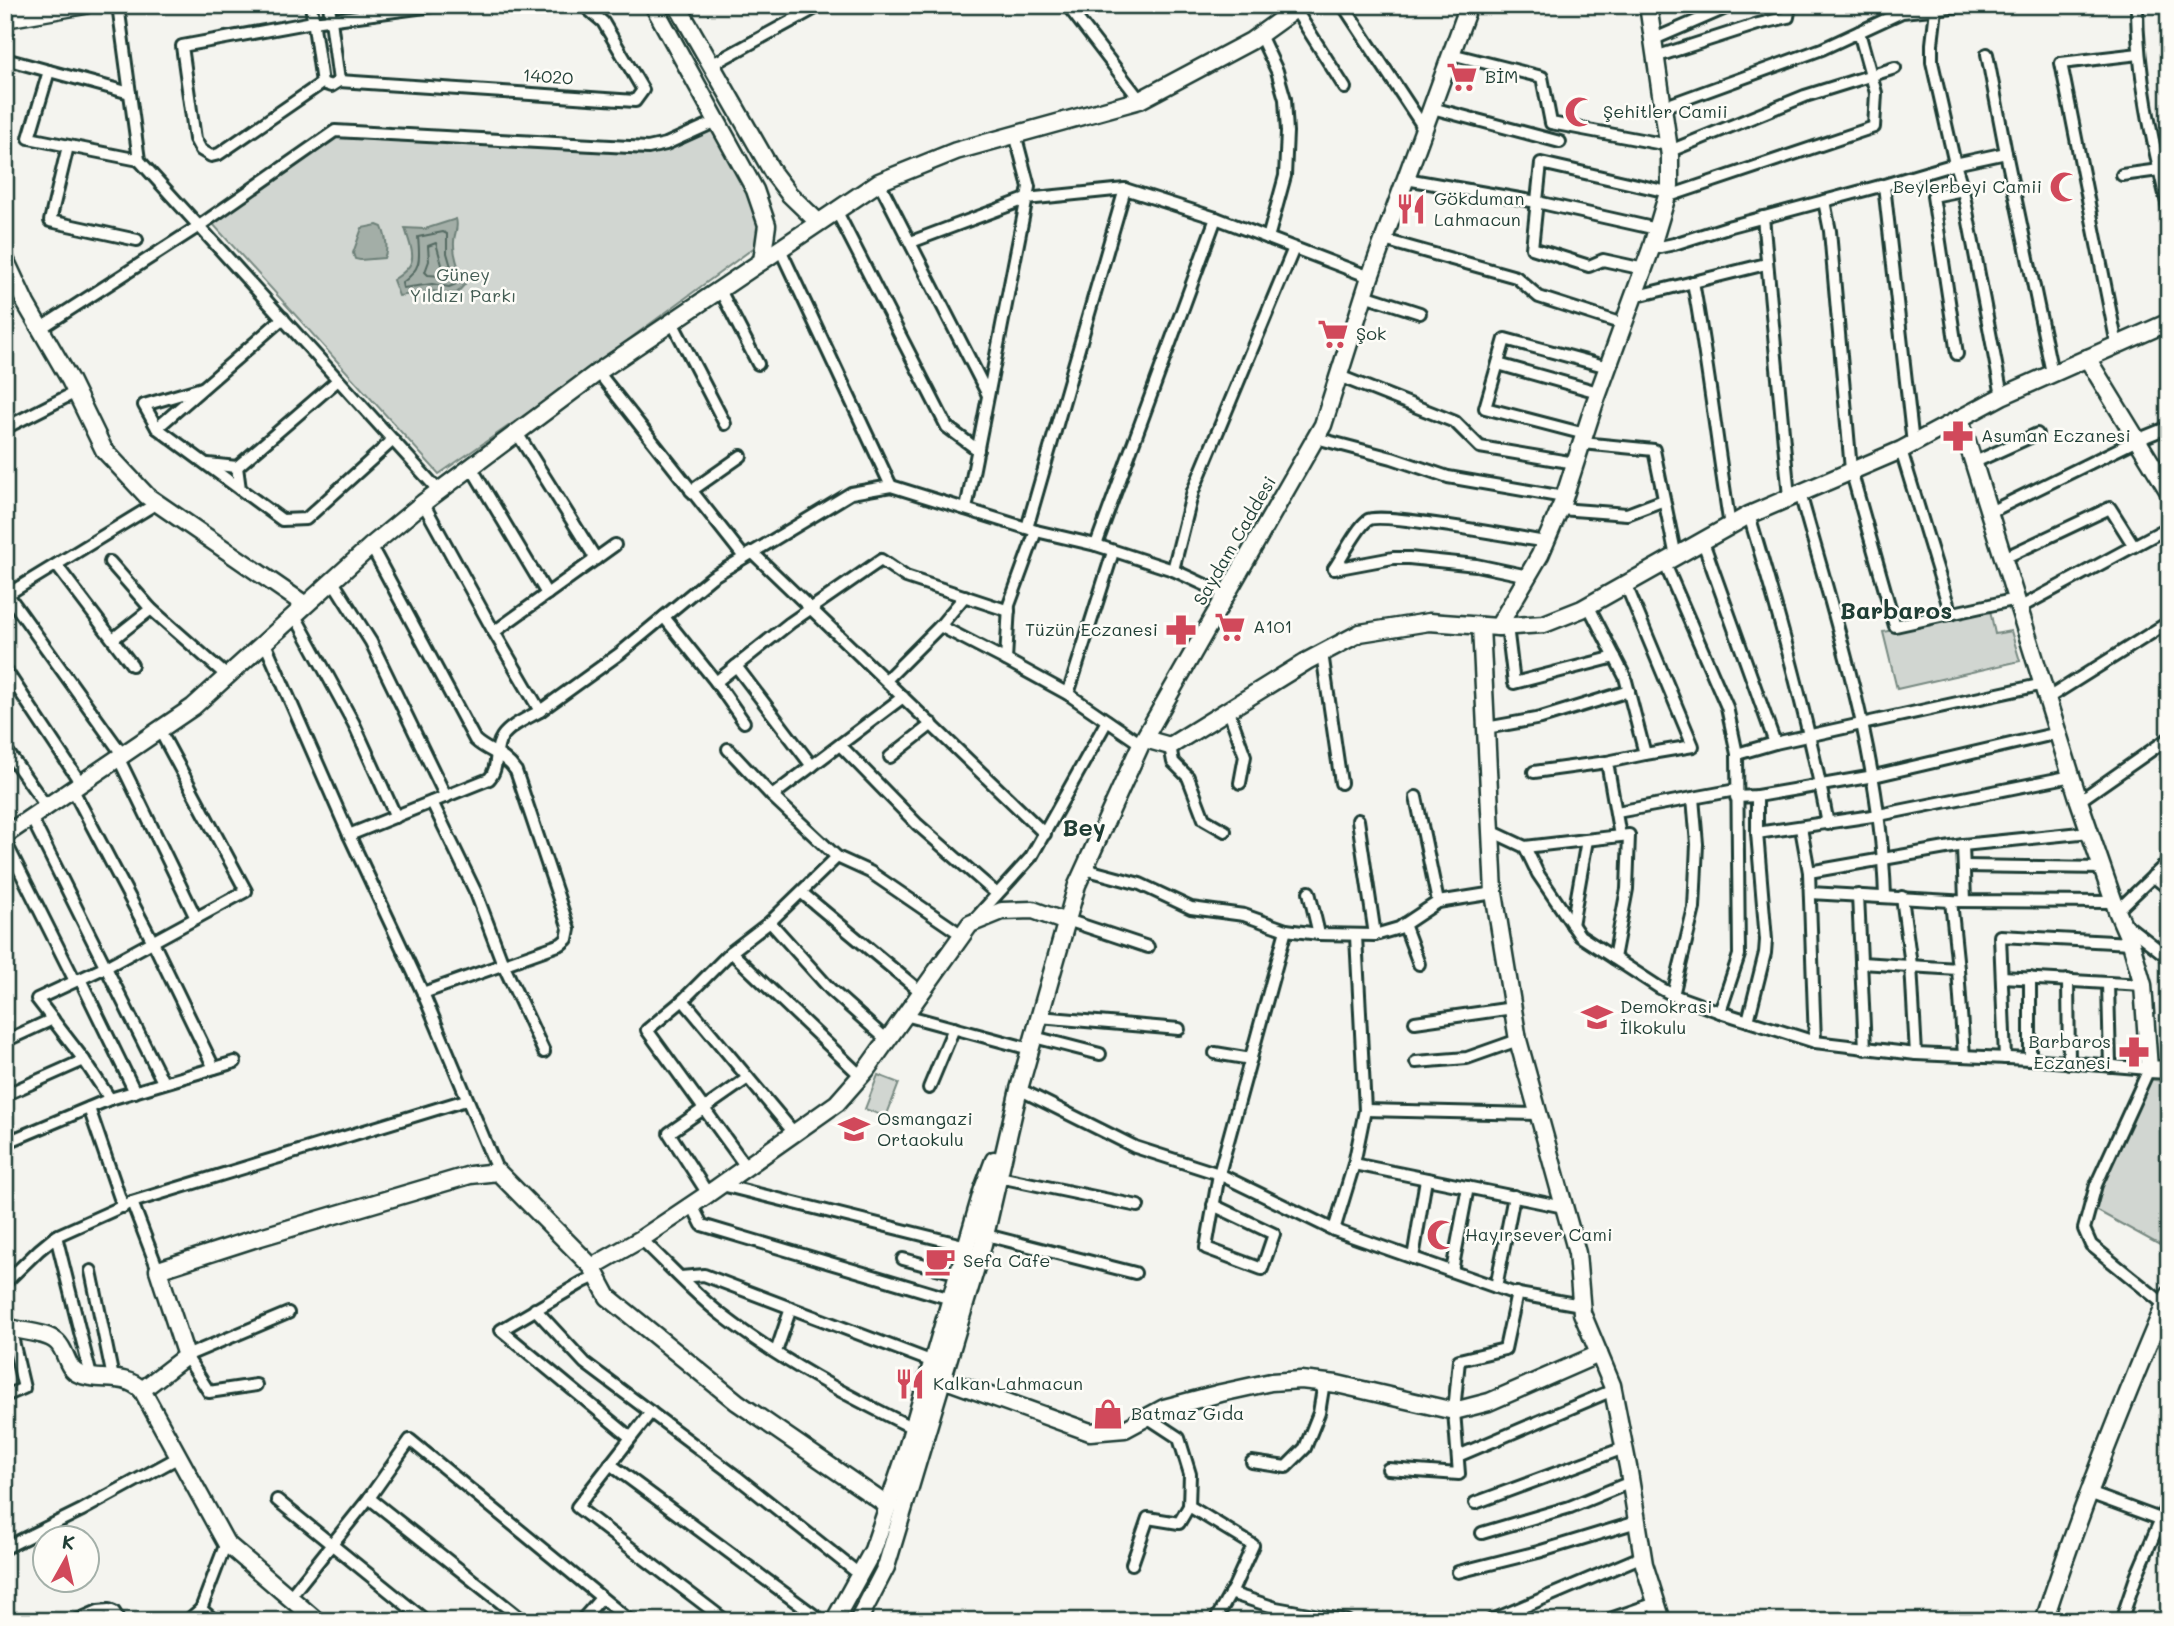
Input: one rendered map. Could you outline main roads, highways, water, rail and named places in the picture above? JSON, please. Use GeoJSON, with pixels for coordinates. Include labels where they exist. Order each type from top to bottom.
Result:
{"type":"FeatureCollection","features":[{"type":"Feature","properties":{"kind":"main road"},"geometry":{"type":"LineString","coordinates":[[5,19],[85,5]]}},
{"type":"Feature","properties":{"kind":"main road"},"geometry":{"type":"LineString","coordinates":[[653,5],[755,190],[767,225],[762,261]]}},
{"type":"Feature","properties":{"kind":"main road"},"geometry":{"type":"LineString","coordinates":[[677,5],[773,173],[789,194],[818,222]]}},
{"type":"Feature","properties":{"kind":"main road","name":"Saydam Caddesi"},"geometry":{"type":"LineString","coordinates":[[1019,1088],[1077,885],[1084,869],[1143,742],[1323,425],[1370,277],[1469,5]]}},
{"type":"Feature","properties":{"kind":"main road"},"geometry":{"type":"LineString","coordinates":[[1503,626],[1562,503],[1598,392],[1651,249],[1667,195],[1669,148],[1648,5]]}},
{"type":"Feature","properties":{"kind":"main road"},"geometry":{"type":"LineString","coordinates":[[7,831],[193,707],[371,546],[423,503],[598,372],[879,182],[956,151],[1140,100],[1260,35],[1298,7]]}},
{"type":"Feature","properties":{"kind":"main road"},"geometry":{"type":"LineString","coordinates":[[7,266],[104,450],[146,496],[299,609]]}},
{"type":"Feature","properties":{"kind":"main road"},"geometry":{"type":"LineString","coordinates":[[1143,742],[1170,746],[1322,653],[1360,634],[1429,622],[1481,626],[1544,624],[1626,585],[1749,515],[1907,447],[2002,396],[2169,322]]}},
{"type":"Feature","properties":{"kind":"main road"},"geometry":{"type":"LineString","coordinates":[[2087,358],[2169,492]]}},
{"type":"Feature","properties":{"kind":"main road"},"geometry":{"type":"LineString","coordinates":[[1961,419],[2079,801],[2143,985],[2149,1069],[2169,1070]]}},
{"type":"Feature","properties":{"kind":"main road"},"geometry":{"type":"LineString","coordinates":[[1481,626],[1494,893],[1518,1040],[1577,1253],[1582,1312],[1613,1391],[1643,1556],[1662,1621]]}},
{"type":"Feature","properties":{"kind":"main road"},"geometry":{"type":"LineString","coordinates":[[594,1272],[837,1103],[861,1076],[966,930],[1002,911],[1033,911],[1067,921]]}},
{"type":"Feature","properties":{"kind":"main road"},"geometry":{"type":"LineString","coordinates":[[858,1621],[886,1567],[943,1379],[986,1235],[1019,1088]]}},
{"type":"Feature","properties":{"kind":"main road"},"geometry":{"type":"LineString","coordinates":[[834,1621],[873,1550],[914,1429],[983,1189],[1019,1088]]}},
{"type":"Feature","properties":{"kind":"main road"},"geometry":{"type":"LineString","coordinates":[[142,1390],[186,1356],[158,1270],[470,1175],[498,1172],[594,1272],[608,1297],[737,1402],[888,1506]]}},
{"type":"Feature","properties":{"kind":"main road"},"geometry":{"type":"LineString","coordinates":[[2044,1621],[2069,1544],[2131,1381],[2167,1302]]}},
{"type":"Feature","properties":{"kind":"main road"},"geometry":{"type":"LineString","coordinates":[[7,1326],[51,1338],[61,1347],[74,1372],[130,1381],[142,1390],[226,1543],[317,1621]]}},
{"type":"Feature","properties":{"kind":"main road"},"geometry":{"type":"LineString","coordinates":[[943,1379],[1090,1432],[1125,1429],[1164,1408],[1271,1382],[1301,1380],[1324,1382],[1454,1411],[1489,1402],[1599,1354]]}},
{"type":"Feature","properties":{"kind":"water"},"geometry":{"type":"Polygon","coordinates":[[[456,219],[455,253],[465,284],[457,293],[433,291],[399,296],[393,280],[402,274],[412,258],[405,228],[425,229],[456,219]]]}},
{"type":"Feature","properties":{"kind":"water"},"geometry":{"type":"Polygon","coordinates":[[[377,225],[382,227],[386,239],[384,258],[355,259],[353,253],[362,228],[377,225]]]}},
{"type":"Feature","properties":{"kind":"place","name":"BİM"},"geometry":{"type":"Point","coordinates":[1462,77]}},
{"type":"Feature","properties":{"kind":"place","name":"Şehitler Camii"},"geometry":{"type":"Point","coordinates":[1580,112]}},
{"type":"Feature","properties":{"kind":"place","name":"Beylerbeyi Camii"},"geometry":{"type":"Point","coordinates":[2065,187]}},
{"type":"Feature","properties":{"kind":"place","name":"Gökduman Lahmacun"},"geometry":{"type":"Point","coordinates":[1411,209]}},
{"type":"Feature","properties":{"kind":"place","name":"Şok"},"geometry":{"type":"Point","coordinates":[1333,334]}},
{"type":"Feature","properties":{"kind":"place","name":"Asuman Eczanesi"},"geometry":{"type":"Point","coordinates":[1958,436]}},
{"type":"Feature","properties":{"kind":"place","name":"A101"},"geometry":{"type":"Point","coordinates":[1230,627]}},
{"type":"Feature","properties":{"kind":"place","name":"Tüzün Eczanesi"},"geometry":{"type":"Point","coordinates":[1181,630]}},
{"type":"Feature","properties":{"kind":"place","name":"Demokrasi İlkokulu"},"geometry":{"type":"Point","coordinates":[1597,1017]}},
{"type":"Feature","properties":{"kind":"place","name":"Barbaros Eczanesi"},"geometry":{"type":"Point","coordinates":[2134,1052]}},
{"type":"Feature","properties":{"kind":"place","name":"Osmangazi Ortaokulu"},"geometry":{"type":"Point","coordinates":[854,1129]}},
{"type":"Feature","properties":{"kind":"place","name":"Hayırsever Cami"},"geometry":{"type":"Point","coordinates":[1442,1235]}},
{"type":"Feature","properties":{"kind":"place","name":"Sefa Cafe"},"geometry":{"type":"Point","coordinates":[940,1261]}},
{"type":"Feature","properties":{"kind":"place","name":"Kalkan Lahmacun"},"geometry":{"type":"Point","coordinates":[910,1384]}},
{"type":"Feature","properties":{"kind":"place","name":"Batmaz Gıda"},"geometry":{"type":"Point","coordinates":[1108,1414]}},
{"type":"Feature","properties":{"kind":"district","name":"Barbaros"},"geometry":{"type":"Point","coordinates":[1896,611]}},
{"type":"Feature","properties":{"kind":"district","name":"Bey"},"geometry":{"type":"Point","coordinates":[1084,828]}},
{"type":"Feature","properties":{"kind":"park label","name":"Güney Yıldızı Parkı"},"geometry":{"type":"Point","coordinates":[463,285]}}]}
